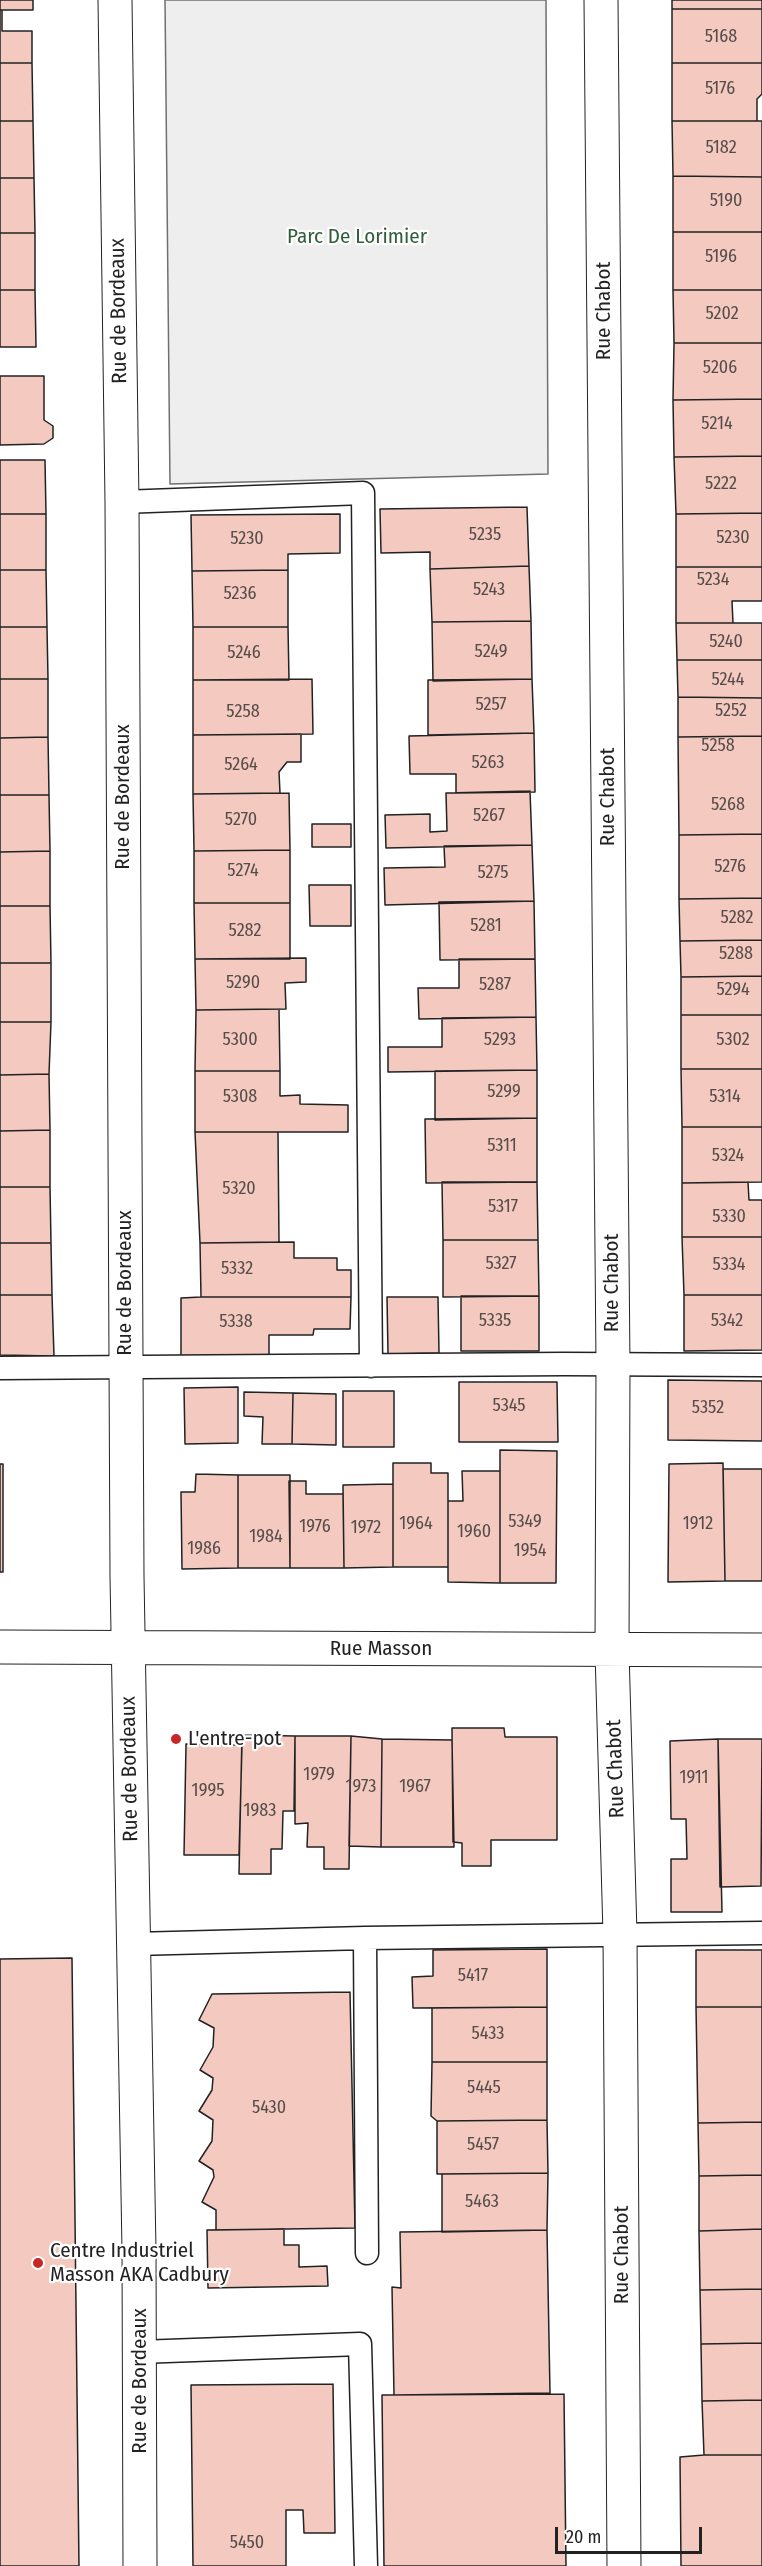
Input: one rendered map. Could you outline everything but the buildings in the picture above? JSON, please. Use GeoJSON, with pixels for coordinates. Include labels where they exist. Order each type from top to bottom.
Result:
{"type":"FeatureCollection","features":[{"type":"Feature","properties":{"kind":"street","name":"Rue de Bordeaux"},"geometry":{"type":"LineString","coordinates":[[115,0],[122,502],[125,1369],[140,2352],[140,2566]]}},
{"type":"Feature","properties":{"kind":"street","name":"Rue Chabot"},"geometry":{"type":"LineString","coordinates":[[601,0],[613,1364],[612,1651],[620,1934],[624,2566]]}},
{"type":"Feature","properties":{"kind":"street","name":"Rue Masson"},"geometry":{"type":"LineString","coordinates":[[0,1647],[762,1650]]}},
{"type":"Feature","properties":{"kind":"lane"},"geometry":{"type":"LineString","coordinates":[[122,502],[363,493],[371,1366]]}},
{"type":"Feature","properties":{"kind":"lane"},"geometry":{"type":"LineString","coordinates":[[0,1368],[762,1365]]}},
{"type":"Feature","properties":{"kind":"lane"},"geometry":{"type":"LineString","coordinates":[[134,1944],[365,1938],[762,1933]]}},
{"type":"Feature","properties":{"kind":"lane"},"geometry":{"type":"LineString","coordinates":[[365,1938],[367,2253]]}},
{"type":"Feature","properties":{"kind":"lane"},"geometry":{"type":"LineString","coordinates":[[140,2352],[360,2344],[366,2566]]}},
{"type":"Feature","properties":{"kind":"green space","name":"Parc De Lorimier"},"geometry":{"type":"Polygon","coordinates":[[[165,0],[546,0],[548,474],[170,484],[165,0]]]}},
{"type":"Feature","properties":{"kind":"place","name":"L'entre-pot"},"geometry":{"type":"Point","coordinates":[176,1739]}},
{"type":"Feature","properties":{"kind":"place","name":"Centre Industriel Masson AKA Cadbury"},"geometry":{"type":"Point","coordinates":[38,2263]}}]}
